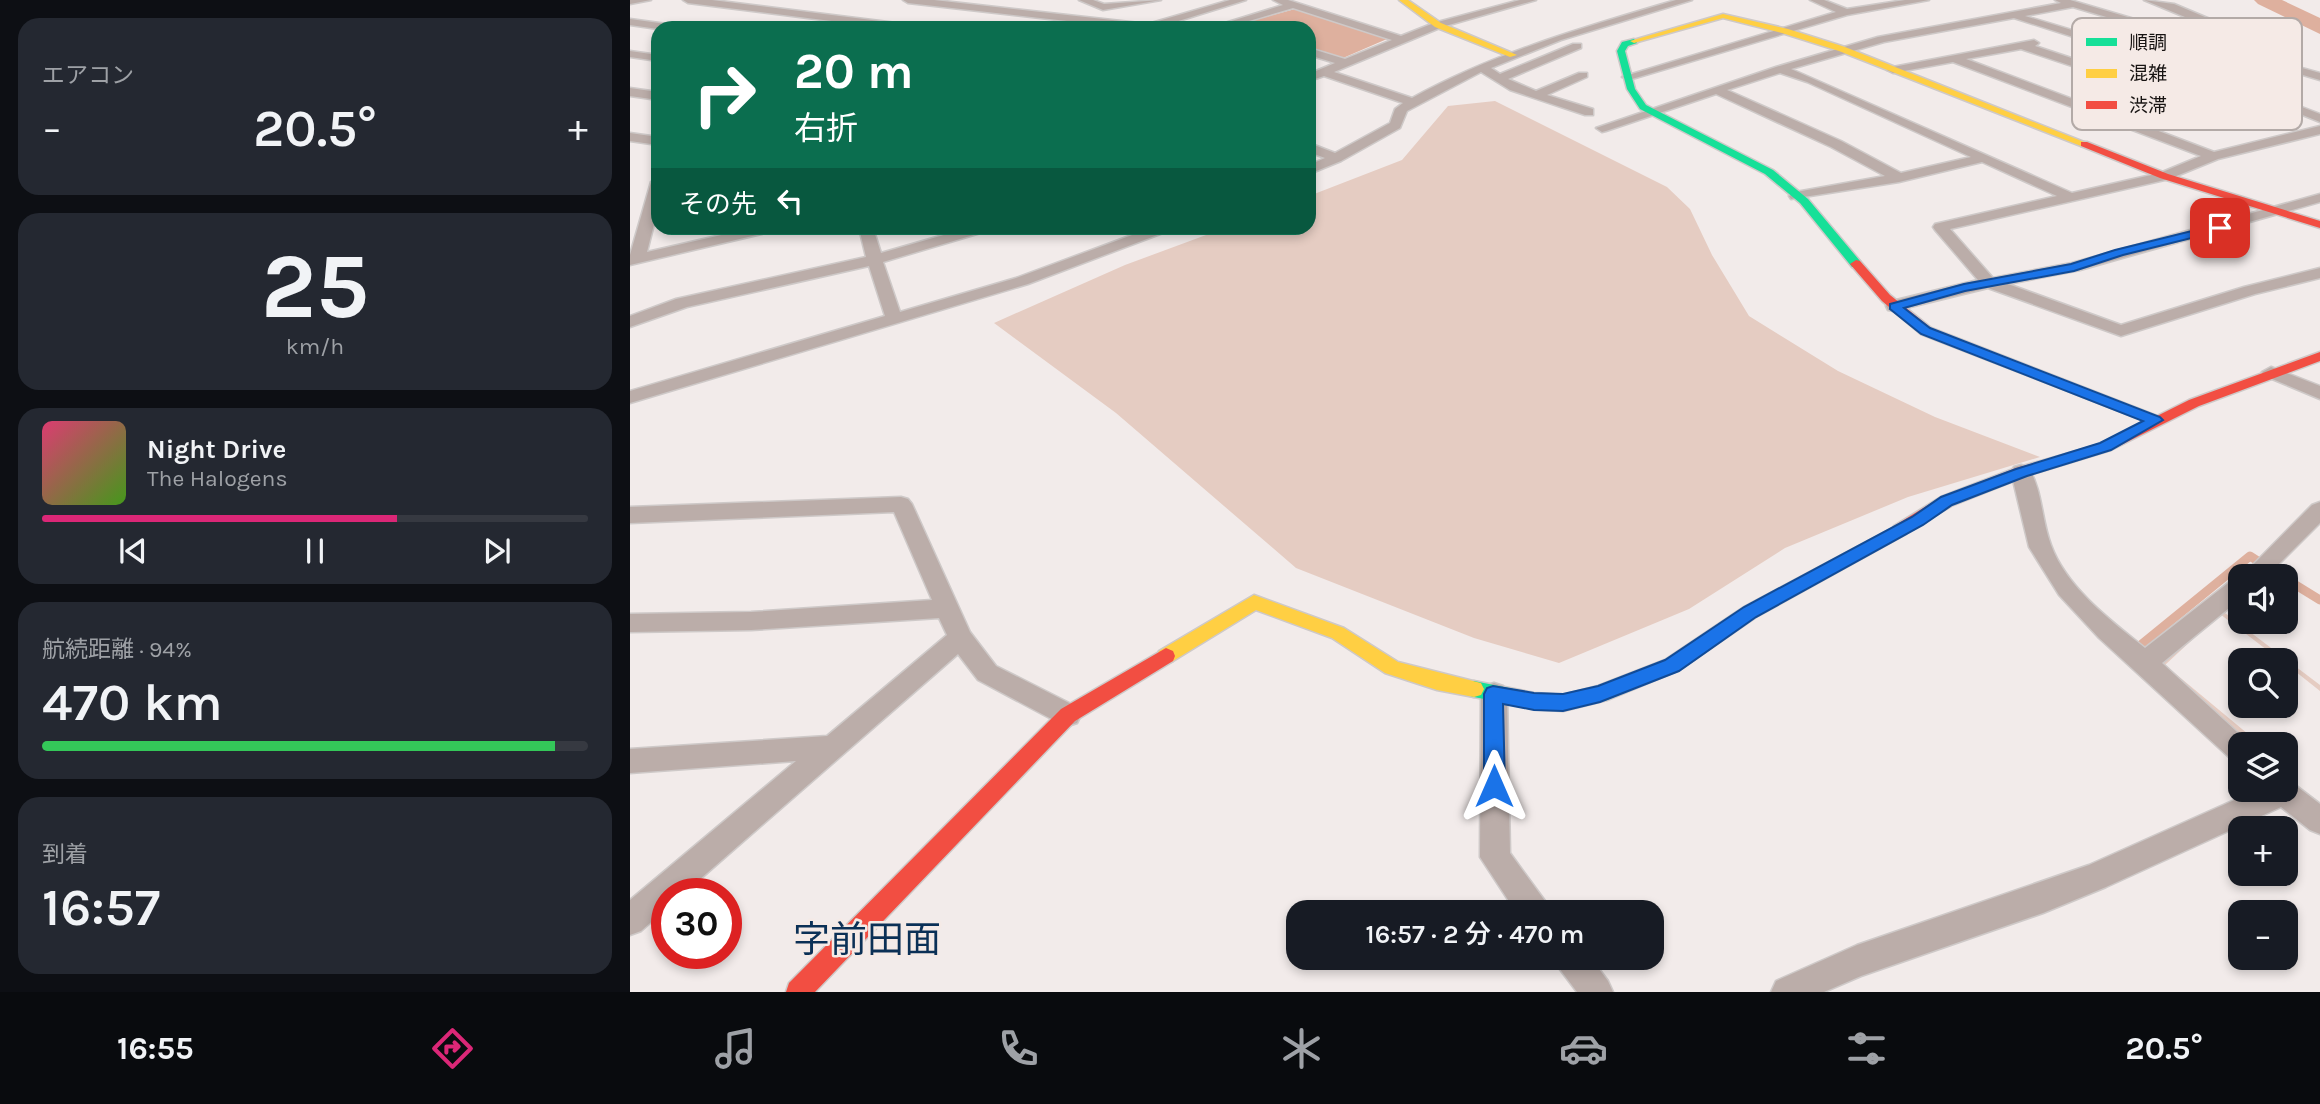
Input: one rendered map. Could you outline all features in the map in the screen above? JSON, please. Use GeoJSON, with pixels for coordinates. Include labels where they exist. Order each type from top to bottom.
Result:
{"type":"FeatureCollection","features":[{"type":"Feature","properties":{"kind":"street"},"geometry":{"type":"LineString","coordinates":[[630,1],[646,0]]}},
{"type":"Feature","properties":{"kind":"street"},"geometry":{"type":"LineString","coordinates":[[688,0],[846,21]]}},
{"type":"Feature","properties":{"kind":"street"},"geometry":{"type":"LineString","coordinates":[[908,0],[1089,21]]}},
{"type":"Feature","properties":{"kind":"street"},"geometry":{"type":"LineString","coordinates":[[1084,0],[1103,7],[1156,0]]}},
{"type":"Feature","properties":{"kind":"street"},"geometry":{"type":"LineString","coordinates":[[1206,0],[1220,6]]}},
{"type":"Feature","properties":{"kind":"street"},"geometry":{"type":"LineString","coordinates":[[1167,21],[1241,0]]}},
{"type":"Feature","properties":{"kind":"street"},"geometry":{"type":"LineString","coordinates":[[1278,0],[1402,40]]}},
{"type":"Feature","properties":{"kind":"street"},"geometry":{"type":"LineString","coordinates":[[1316,75],[1438,25],[1531,0]]}},
{"type":"Feature","properties":{"kind":"street"},"geometry":{"type":"LineString","coordinates":[[1658,0],[1674,5]]}},
{"type":"Feature","properties":{"kind":"street"},"geometry":{"type":"LineString","coordinates":[[1316,167],[1396,125],[1401,109],[1481,67],[1557,38],[1687,0]]}},
{"type":"Feature","properties":{"kind":"street"},"geometry":{"type":"LineString","coordinates":[[1815,0],[1846,12]]}},
{"type":"Feature","properties":{"kind":"street"},"geometry":{"type":"LineString","coordinates":[[1628,77],[1846,12],[1924,0]]}},
{"type":"Feature","properties":{"kind":"street"},"geometry":{"type":"LineString","coordinates":[[2059,0],[2120,18]]}},
{"type":"Feature","properties":{"kind":"street"},"geometry":{"type":"LineString","coordinates":[[2149,0],[2199,18]]}},
{"type":"Feature","properties":{"kind":"street"},"geometry":{"type":"LineString","coordinates":[[1408,1],[1438,25],[1513,55]]}},
{"type":"Feature","properties":{"kind":"street"},"geometry":{"type":"LineString","coordinates":[[896,21],[941,2]]}},
{"type":"Feature","properties":{"kind":"street"},"geometry":{"type":"LineString","coordinates":[[1602,128],[1780,69],[1882,39],[2073,4]]}},
{"type":"Feature","properties":{"kind":"street"},"geometry":{"type":"LineString","coordinates":[[1238,21],[1293,5]]}},
{"type":"Feature","properties":{"kind":"street"},"geometry":{"type":"LineString","coordinates":[[2014,15],[2072,33]]}},
{"type":"Feature","properties":{"kind":"street"},"geometry":{"type":"LineString","coordinates":[[2155,420],[1926,331],[1876,289],[1815,211],[1776,177],[1650,112],[1636,99],[1621,51],[1625,44],[1723,16],[1785,31],[1842,50],[2164,176],[2320,225]]}},
{"type":"Feature","properties":{"kind":"street"},"geometry":{"type":"LineString","coordinates":[[630,22],[651,25]]}},
{"type":"Feature","properties":{"kind":"street"},"geometry":{"type":"LineString","coordinates":[[1893,70],[2072,36]]}},
{"type":"Feature","properties":{"kind":"street"},"geometry":{"type":"LineString","coordinates":[[2021,45],[2072,62]]}},
{"type":"Feature","properties":{"kind":"street"},"geometry":{"type":"LineString","coordinates":[[1500,78],[1577,46]]}},
{"type":"Feature","properties":{"kind":"street"},"geometry":{"type":"LineString","coordinates":[[1316,53],[1345,63]]}},
{"type":"Feature","properties":{"kind":"street"},"geometry":{"type":"LineString","coordinates":[[630,54],[651,57]]}},
{"type":"Feature","properties":{"kind":"street"},"geometry":{"type":"LineString","coordinates":[[1953,58],[2072,103]]}},
{"type":"Feature","properties":{"kind":"street"},"geometry":{"type":"LineString","coordinates":[[1481,67],[1514,88],[1589,112]]}},
{"type":"Feature","properties":{"kind":"street"},"geometry":{"type":"LineString","coordinates":[[1780,69],[2070,197]]}},
{"type":"Feature","properties":{"kind":"street"},"geometry":{"type":"LineString","coordinates":[[1323,72],[1413,102]]}},
{"type":"Feature","properties":{"kind":"street"},"geometry":{"type":"LineString","coordinates":[[2302,73],[2320,78]]}},
{"type":"Feature","properties":{"kind":"street"},"geometry":{"type":"LineString","coordinates":[[1538,95],[1583,75]]}},
{"type":"Feature","properties":{"kind":"street"},"geometry":{"type":"LineString","coordinates":[[1717,90],[1836,144],[1899,178]]}},
{"type":"Feature","properties":{"kind":"street"},"geometry":{"type":"LineString","coordinates":[[630,92],[651,95]]}},
{"type":"Feature","properties":{"kind":"street"},"geometry":{"type":"LineString","coordinates":[[2302,110],[2320,118]]}},
{"type":"Feature","properties":{"kind":"street"},"geometry":{"type":"LineString","coordinates":[[633,137],[651,130]]}},
{"type":"Feature","properties":{"kind":"street"},"geometry":{"type":"LineString","coordinates":[[2144,130],[2213,156]]}},
{"type":"Feature","properties":{"kind":"street"},"geometry":{"type":"LineString","coordinates":[[2320,130],[2213,156],[2164,176],[1940,227],[1989,283],[2121,331],[2250,290],[2320,273]]}},
{"type":"Feature","properties":{"kind":"street"},"geometry":{"type":"LineString","coordinates":[[633,137],[651,140]]}},
{"type":"Feature","properties":{"kind":"street"},"geometry":{"type":"LineString","coordinates":[[1316,150],[1336,158]]}},
{"type":"Feature","properties":{"kind":"street"},"geometry":{"type":"LineString","coordinates":[[1796,196],[1899,178],[1984,158]]}},
{"type":"Feature","properties":{"kind":"street"},"geometry":{"type":"LineString","coordinates":[[1895,306],[1989,283],[2074,267],[2320,198]]}},
{"type":"Feature","properties":{"kind":"street"},"geometry":{"type":"LineString","coordinates":[[634,259],[651,206]]}},
{"type":"Feature","properties":{"kind":"street"},"geometry":{"type":"LineString","coordinates":[[630,215],[650,210]]}},
{"type":"Feature","properties":{"kind":"street"},"geometry":{"type":"LineString","coordinates":[[634,259],[739,235]]}},
{"type":"Feature","properties":{"kind":"street"},"geometry":{"type":"LineString","coordinates":[[868,235],[886,300],[895,319]]}},
{"type":"Feature","properties":{"kind":"street"},"geometry":{"type":"LineString","coordinates":[[630,322],[682,303],[875,260],[959,235]]}},
{"type":"Feature","properties":{"kind":"street"},"geometry":{"type":"LineString","coordinates":[[630,397],[1022,281],[1144,235]]}},
{"type":"Feature","properties":{"kind":"street"},"geometry":{"type":"LineString","coordinates":[[798,992],[1068,715],[1254,602],[1338,633],[1392,668],[1437,682],[1493,694],[1563,703],[1600,694],[1672,665],[1750,612],[1917,521],[1947,501],[2021,472],[2106,447],[2155,420],[2271,372],[2320,356]]}},
{"type":"Feature","properties":{"kind":"street"},"geometry":{"type":"LineString","coordinates":[[2271,372],[2320,393]]}},
{"type":"Feature","properties":{"kind":"street"},"geometry":{"type":"LineString","coordinates":[[2021,472],[2030,490],[2042,551],[2063,586],[2098,625],[2228,740]]}},
{"type":"Feature","properties":{"kind":"street"},"geometry":{"type":"LineString","coordinates":[[630,515],[901,504],[960,638],[987,673],[1068,715]]}},
{"type":"Feature","properties":{"kind":"street"},"geometry":{"type":"LineString","coordinates":[[2265,564],[2320,510]]}},
{"type":"Feature","properties":{"kind":"street"},"geometry":{"type":"LineString","coordinates":[[2144,663],[2228,596]]}},
{"type":"Feature","properties":{"kind":"street"},"geometry":{"type":"LineString","coordinates":[[630,623],[751,621],[947,608]]}},
{"type":"Feature","properties":{"kind":"street"},"geometry":{"type":"LineString","coordinates":[[630,920],[960,638]]}},
{"type":"Feature","properties":{"kind":"street"},"geometry":{"type":"LineString","coordinates":[[1493,694],[1495,857],[1525,900]]}},
{"type":"Feature","properties":{"kind":"street"},"geometry":{"type":"LineString","coordinates":[[630,761],[831,747]]}},
{"type":"Feature","properties":{"kind":"street"},"geometry":{"type":"LineString","coordinates":[[1787,992],[1857,961],[2043,898],[2096,877],[2258,802]]}},
{"type":"Feature","properties":{"kind":"street"},"geometry":{"type":"LineString","coordinates":[[2296,802],[2320,821]]}},
{"type":"Feature","properties":{"kind":"street"},"geometry":{"type":"LineString","coordinates":[[1580,970],[1597,992]]}},
{"type":"Feature","properties":{"kind":"shaded area"},"geometry":{"type":"Polygon","coordinates":[[[1295,9],[1387,39],[1343,58],[1316,49],[1316,21],[1251,21],[1295,9]]]}},
{"type":"Feature","properties":{"kind":"shaded area"},"geometry":{"type":"Polygon","coordinates":[[[1495,101],[1667,187],[1690,209],[1712,255],[1749,316],[1838,371],[1935,417],[2040,457],[1908,497],[1785,548],[1689,609],[1559,663],[1474,638],[1296,568],[1116,413],[994,323],[1125,265],[1206,235],[1316,235],[1316,193],[1402,160],[1448,106],[1495,101]]]}},
{"type":"Feature","properties":{"kind":"shaded area"},"geometry":{"type":"Polygon","coordinates":[[[2228,596],[2228,610],[2225,613],[2228,620],[2220,614],[2165,665],[2246,732],[2228,734],[2144,663],[2228,596]]]}},
{"type":"Feature","properties":{"kind":"shaded area"},"geometry":{"type":"Polygon","coordinates":[[[2246,634],[2253,634],[2271,648],[2264,648],[2246,634]]]}},
{"type":"Feature","properties":{"kind":"shaded area"},"geometry":{"type":"Polygon","coordinates":[[[2298,668],[2320,685],[2320,691],[2298,674],[2298,668]]]}},
{"type":"Feature","properties":{"kind":"waterway"},"geometry":{"type":"LineString","coordinates":[[2265,0],[2302,18]]}},
{"type":"Feature","properties":{"kind":"waterway"},"geometry":{"type":"LineString","coordinates":[[2302,18],[2320,27]]}},
{"type":"Feature","properties":{"kind":"waterway"},"geometry":{"type":"LineString","coordinates":[[2240,564],[2250,556],[2262,564]]}},
{"type":"Feature","properties":{"kind":"waterway"},"geometry":{"type":"LineString","coordinates":[[2142,644],[2228,574]]}},
{"type":"Feature","properties":{"kind":"waterway"},"geometry":{"type":"LineString","coordinates":[[2298,586],[2320,600]]}},
{"type":"Feature","properties":{"kind":"traffic: fast"},"geometry":{"type":"LineString","coordinates":[[1634,41],[1625,44],[1621,51],[1631,89],[1643,107],[1769,172],[1804,201],[1856,264]]}},
{"type":"Feature","properties":{"kind":"traffic: fast"},"geometry":{"type":"LineString","coordinates":[[1474,689],[1534,701],[1563,703],[1600,694],[1672,665],[1750,612],[1900,530]]}},
{"type":"Feature","properties":{"kind":"traffic: slow"},"geometry":{"type":"LineString","coordinates":[[1403,0],[1438,25],[1513,55]]}},
{"type":"Feature","properties":{"kind":"traffic: slow"},"geometry":{"type":"LineString","coordinates":[[1634,41],[1723,16],[1785,31],[1842,49],[2084,144]]}},
{"type":"Feature","properties":{"kind":"traffic: slow"},"geometry":{"type":"LineString","coordinates":[[1166,656],[1254,602],[1338,633],[1392,668],[1437,682],[1474,689]]}},
{"type":"Feature","properties":{"kind":"traffic: jam"},"geometry":{"type":"LineString","coordinates":[[2084,144],[2164,176],[2320,225]]}},
{"type":"Feature","properties":{"kind":"traffic: jam"},"geometry":{"type":"LineString","coordinates":[[1856,264],[1886,298],[1926,331],[2155,420]]}},
{"type":"Feature","properties":{"kind":"traffic: jam"},"geometry":{"type":"LineString","coordinates":[[1900,530],[1947,501],[2021,472],[2106,447],[2194,403],[2320,356]]}},
{"type":"Feature","properties":{"kind":"traffic: jam"},"geometry":{"type":"LineString","coordinates":[[798,992],[1068,715],[1166,656]]}},
{"type":"Feature","properties":{"kind":"district","name":"字前田面"},"geometry":{"type":"Point","coordinates":[867,939]}},
{"type":"Feature","properties":{"kind":"route"},"geometry":{"type":"LineString","coordinates":[[1494,786],[1493,694],[1563,703],[1600,694],[1672,665],[1750,612],[1917,521],[1947,501],[2021,472],[2106,447],[2155,420],[1926,331],[1895,306],[1964,288],[2074,267],[2119,252],[2220,228]]}}]}
